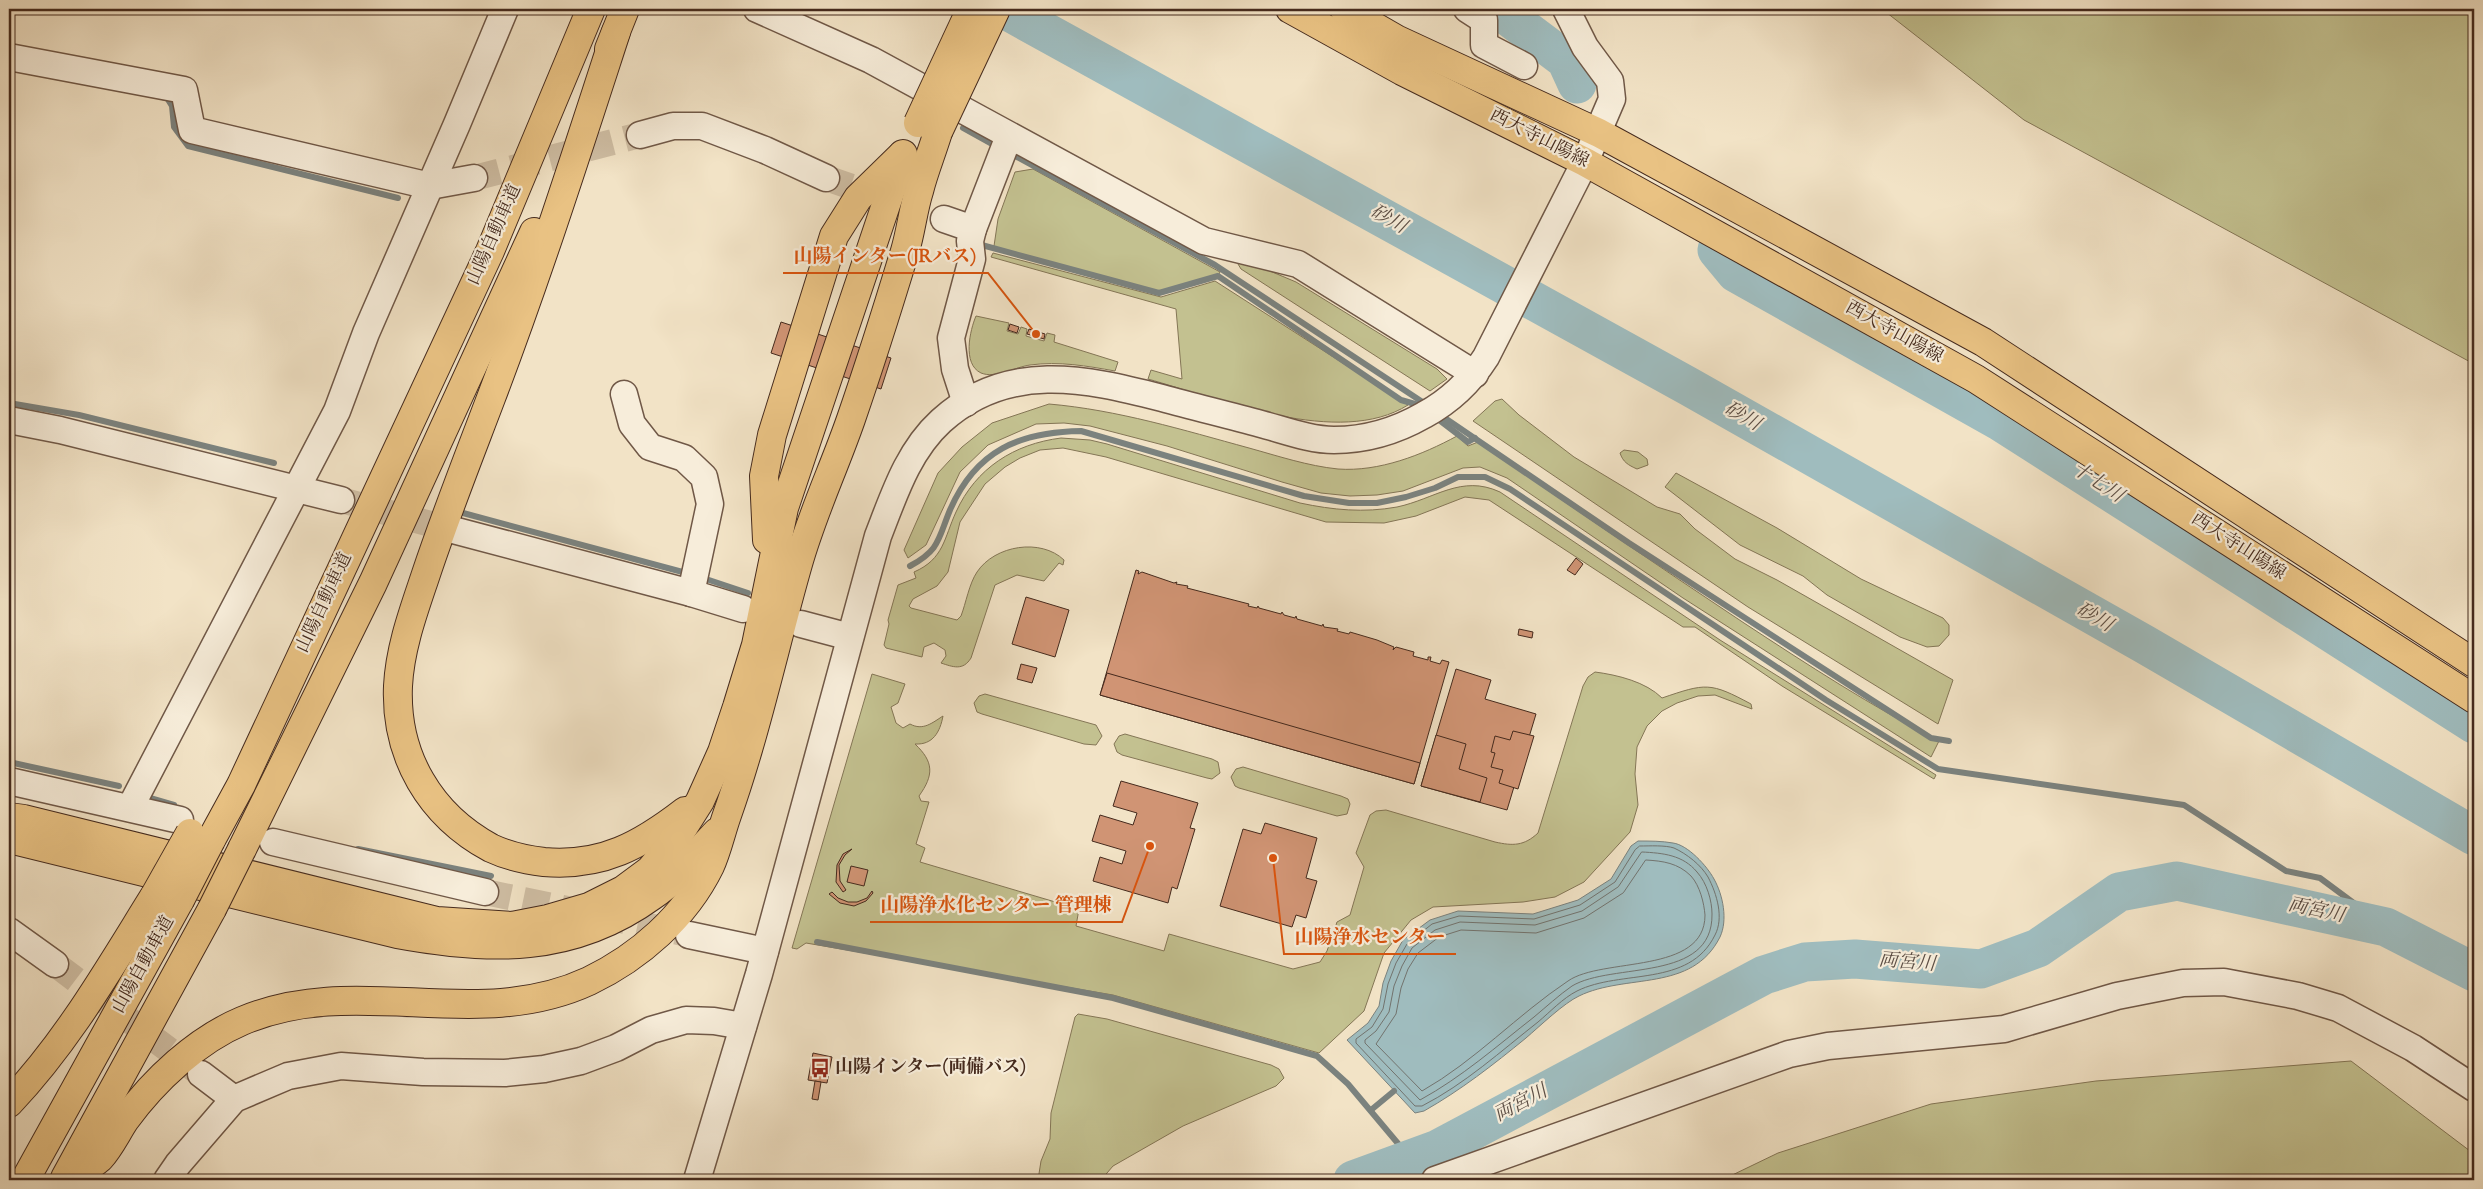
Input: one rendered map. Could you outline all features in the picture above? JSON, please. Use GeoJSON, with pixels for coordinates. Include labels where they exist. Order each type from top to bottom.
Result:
{"type":"FeatureCollection","features":[{"type":"Feature","properties":{"kind":"main road","name":"山陽自動車道"},"geometry":{"type":"LineString","coordinates":[[26,1180],[168,898],[194,831],[241,785],[490,250],[591,9]]}},
{"type":"Feature","properties":{"kind":"main road"},"geometry":{"type":"LineString","coordinates":[[68,1180],[101,1157],[127,1117],[171,1069],[209,1038],[241,1021],[278,1008],[313,1001],[512,1004],[550,996],[587,982],[619,965],[647,944],[673,920],[696,890],[711,864],[747,758],[800,559],[808,497],[928,127],[970,9]]}},
{"type":"Feature","properties":{"kind":"main road"},"geometry":{"type":"LineString","coordinates":[[768,576],[766,521],[778,475],[836,296],[864,219],[903,154],[928,127],[996,9]]}},
{"type":"Feature","properties":{"kind":"main road","name":"西大寺山陽線"},"geometry":{"type":"LineString","coordinates":[[1290,9],[1402,71],[1585,162],[1976,378],[2474,699]]}},
{"type":"Feature","properties":{"kind":"main road","name":"西大寺山陽線"},"geometry":{"type":"LineString","coordinates":[[1344,9],[1396,39],[1599,133],[1983,342],[2474,663]]}},
{"type":"Feature","properties":{"kind":"main road","name":"山陽自動車道"},"geometry":{"type":"LineString","coordinates":[[64,1180],[212,909],[373,583],[520,265],[621,20]]}},
{"type":"Feature","properties":{"kind":"main road"},"geometry":{"type":"LineString","coordinates":[[621,20],[533,286],[435,546],[407,630],[398,686],[401,725],[409,761],[426,792],[448,819],[472,838],[499,852],[529,860],[561,864],[596,861],[624,850],[655,834],[700,800]]}},
{"type":"Feature","properties":{"kind":"main road"},"geometry":{"type":"LineString","coordinates":[[9,817],[24,819],[437,921],[512,926],[548,919],[589,907],[622,890],[650,870],[671,846],[700,800],[722,752],[756,645],[768,576],[784,508],[903,154]]}},
{"type":"Feature","properties":{"kind":"main road"},"geometry":{"type":"LineString","coordinates":[[9,839],[397,934],[444,943],[491,946],[557,940],[589,931],[626,914],[653,895],[682,870],[723,826]]}},
{"type":"Feature","properties":{"kind":"main road"},"geometry":{"type":"LineString","coordinates":[[9,1103],[34,1076],[168,898]]}},
{"type":"Feature","properties":{"kind":"street"},"geometry":{"type":"LineString","coordinates":[[130,808],[337,411],[366,333],[505,9]]}},
{"type":"Feature","properties":{"kind":"street"},"geometry":{"type":"LineString","coordinates":[[757,9],[871,60],[1204,240],[1298,264],[1480,366]]}},
{"type":"Feature","properties":{"kind":"street"},"geometry":{"type":"LineString","coordinates":[[1467,9],[1484,20],[1484,45],[1524,66]]}},
{"type":"Feature","properties":{"kind":"street"},"geometry":{"type":"LineString","coordinates":[[697,1180],[766,951],[878,536],[905,471],[929,434],[942,421],[966,403],[996,389],[1024,381],[1052,378],[1085,380],[1125,388],[1300,434],[1332,440],[1368,438],[1404,427],[1455,395],[1480,366],[1585,162],[1612,99],[1610,81],[1584,47],[1566,9]]}},
{"type":"Feature","properties":{"kind":"street"},"geometry":{"type":"LineString","coordinates":[[9,57],[184,90],[192,130],[430,186],[474,178]]}},
{"type":"Feature","properties":{"kind":"street"},"geometry":{"type":"LineString","coordinates":[[640,135],[673,126],[702,126],[766,150],[826,178]]}},
{"type":"Feature","properties":{"kind":"street"},"geometry":{"type":"LineString","coordinates":[[966,403],[955,368],[951,338],[972,259],[970,241],[973,229],[1010,136]]}},
{"type":"Feature","properties":{"kind":"street"},"geometry":{"type":"LineString","coordinates":[[944,219],[973,229]]}},
{"type":"Feature","properties":{"kind":"street"},"geometry":{"type":"LineString","coordinates":[[624,394],[632,424],[650,447],[684,458],[704,477],[710,504],[691,593]]}},
{"type":"Feature","properties":{"kind":"street"},"geometry":{"type":"LineString","coordinates":[[9,420],[60,430],[341,500]]}},
{"type":"Feature","properties":{"kind":"street"},"geometry":{"type":"LineString","coordinates":[[453,530],[691,593],[742,609]]}},
{"type":"Feature","properties":{"kind":"street"},"geometry":{"type":"LineString","coordinates":[[801,624],[850,637]]}},
{"type":"Feature","properties":{"kind":"street"},"geometry":{"type":"LineString","coordinates":[[9,781],[130,808],[194,831]]}},
{"type":"Feature","properties":{"kind":"street"},"geometry":{"type":"LineString","coordinates":[[273,842],[485,892]]}},
{"type":"Feature","properties":{"kind":"street"},"geometry":{"type":"LineString","coordinates":[[9,931],[55,964]]}},
{"type":"Feature","properties":{"kind":"street"},"geometry":{"type":"LineString","coordinates":[[689,935],[766,951]]}},
{"type":"Feature","properties":{"kind":"street"},"geometry":{"type":"LineString","coordinates":[[1435,1180],[1789,1054],[1828,1046],[2004,1029],[2117,996],[2183,983],[2224,982],[2298,996],[2338,1008],[2413,1048],[2474,1088]]}},
{"type":"Feature","properties":{"kind":"street"},"geometry":{"type":"LineString","coordinates":[[167,1180],[178,1164],[234,1099],[288,1076],[341,1066],[423,1072],[506,1073],[544,1069],[581,1061],[616,1048],[651,1030],[686,1020],[714,1021],[743,1026]]}},
{"type":"Feature","properties":{"kind":"street"},"geometry":{"type":"LineString","coordinates":[[201,1074],[234,1099]]}},
{"type":"Feature","properties":{"kind":"shaded area"},"geometry":{"type":"Polygon","coordinates":[[[1882,9],[2474,9],[2474,364],[2024,120],[1882,9]]]}},
{"type":"Feature","properties":{"kind":"shaded area"},"geometry":{"type":"Polygon","coordinates":[[[1033,169],[1220,272],[1218,276],[1157,292],[996,249],[994,246],[998,219],[1015,172],[1033,169]]]}},
{"type":"Feature","properties":{"kind":"shaded area"},"geometry":{"type":"Polygon","coordinates":[[[993,253],[1161,297],[1215,281],[1408,405],[1380,417],[1349,422],[1315,421],[1279,416],[1209,398],[1148,379],[1151,370],[1182,379],[1176,309],[991,257],[993,253]]]}},
{"type":"Feature","properties":{"kind":"shaded area"},"geometry":{"type":"Polygon","coordinates":[[[1239,258],[1296,282],[1437,369],[1447,379],[1430,391],[1241,269],[1235,259],[1239,258]]]}},
{"type":"Feature","properties":{"kind":"shaded area"},"geometry":{"type":"Polygon","coordinates":[[[976,316],[1009,323],[1007,331],[1018,334],[1021,327],[1027,329],[1026,336],[1044,341],[1047,333],[1055,335],[1054,342],[1118,362],[1115,371],[1052,364],[1024,366],[993,375],[981,373],[975,369],[969,355],[970,338],[976,316]]]}},
{"type":"Feature","properties":{"kind":"shaded area"},"geometry":{"type":"Polygon","coordinates":[[[1502,399],[1519,415],[1574,457],[1657,507],[1680,514],[1695,529],[1735,559],[1777,580],[1953,680],[1938,724],[1748,607],[1473,421],[1495,401],[1502,399]]]}},
{"type":"Feature","properties":{"kind":"shaded area"},"geometry":{"type":"Polygon","coordinates":[[[1049,404],[1125,416],[1316,466],[1338,469],[1369,468],[1400,461],[1429,450],[1457,436],[1468,446],[1478,442],[1744,623],[1864,699],[1939,741],[1931,757],[1683,598],[1507,478],[1480,467],[1463,468],[1403,491],[1377,495],[1350,496],[1321,493],[1167,446],[1090,426],[1064,423],[1036,424],[988,445],[960,472],[926,545],[908,558],[904,550],[938,473],[962,447],[992,423],[1049,404]]]}},
{"type":"Feature","properties":{"kind":"shaded area"},"geometry":{"type":"Polygon","coordinates":[[[1061,438],[1090,440],[1107,444],[1300,503],[1336,509],[1373,510],[1397,507],[1460,487],[1486,487],[1500,492],[1720,640],[1936,775],[1934,779],[1782,686],[1695,627],[1683,627],[1489,500],[1465,497],[1416,516],[1384,523],[1326,522],[1106,457],[1063,448],[1040,450],[1020,458],[1005,467],[985,484],[960,522],[948,572],[937,586],[913,599],[909,606],[957,620],[961,616],[977,572],[985,563],[1006,551],[1031,547],[1043,549],[1054,553],[1064,560],[1063,565],[1059,563],[1044,581],[1017,575],[995,585],[971,658],[965,665],[954,667],[941,663],[946,656],[945,650],[934,643],[924,647],[922,657],[886,648],[884,645],[889,624],[888,620],[898,585],[916,578],[914,572],[932,561],[942,547],[964,496],[974,483],[998,461],[1012,452],[1044,441],[1061,438]]]}},
{"type":"Feature","properties":{"kind":"shaded area"},"geometry":{"type":"Polygon","coordinates":[[[1624,450],[1638,452],[1647,459],[1648,465],[1637,469],[1628,465],[1620,453],[1624,450]]]}},
{"type":"Feature","properties":{"kind":"shaded area"},"geometry":{"type":"Polygon","coordinates":[[[1676,473],[1777,528],[1861,579],[1943,618],[1949,625],[1949,635],[1939,646],[1927,647],[1900,637],[1827,595],[1803,576],[1740,545],[1665,487],[1676,473]]]}},
{"type":"Feature","properties":{"kind":"shaded area"},"geometry":{"type":"Polygon","coordinates":[[[1595,672],[1631,680],[1655,692],[1662,698],[1699,688],[1716,688],[1751,704],[1752,709],[1715,695],[1698,696],[1677,703],[1662,711],[1647,726],[1637,747],[1635,774],[1638,805],[1630,832],[1584,882],[1555,897],[1523,902],[1433,907],[1411,920],[1384,953],[1364,1011],[1319,1053],[1113,995],[806,943],[797,949],[792,948],[872,674],[905,684],[898,703],[891,707],[896,723],[903,728],[910,724],[919,727],[927,725],[943,716],[938,732],[931,740],[915,744],[926,757],[930,769],[927,782],[919,796],[921,801],[929,802],[916,844],[925,848],[920,862],[1079,909],[1076,926],[1164,951],[1169,934],[1293,969],[1320,962],[1327,951],[1337,922],[1350,915],[1364,867],[1356,853],[1370,815],[1376,811],[1386,810],[1507,844],[1523,843],[1538,833],[1583,686],[1588,677],[1595,672]]]}},
{"type":"Feature","properties":{"kind":"shaded area"},"geometry":{"type":"Polygon","coordinates":[[[985,694],[1096,725],[1102,736],[1096,745],[1084,744],[982,714],[977,712],[974,703],[979,696],[985,694]]]}},
{"type":"Feature","properties":{"kind":"shaded area"},"geometry":{"type":"Polygon","coordinates":[[[1125,734],[1212,759],[1218,762],[1220,773],[1212,779],[1122,755],[1117,752],[1114,744],[1119,736],[1125,734]]]}},
{"type":"Feature","properties":{"kind":"shaded area"},"geometry":{"type":"Polygon","coordinates":[[[1243,767],[1348,799],[1350,804],[1347,814],[1337,816],[1239,788],[1235,786],[1231,777],[1236,769],[1243,767]]]}},
{"type":"Feature","properties":{"kind":"shaded area"},"geometry":{"type":"Polygon","coordinates":[[[1078,1014],[1107,1019],[1271,1065],[1279,1069],[1284,1078],[1276,1086],[1183,1126],[1113,1166],[1101,1180],[1038,1180],[1041,1161],[1050,1139],[1051,1113],[1075,1017],[1078,1014]]]}},
{"type":"Feature","properties":{"kind":"shaded area"},"geometry":{"type":"Polygon","coordinates":[[[2351,1061],[2474,1154],[2474,1180],[1722,1180],[1778,1153],[1931,1104],[2096,1081],[2351,1061]]]}},
{"type":"Feature","properties":{"kind":"water"},"geometry":{"type":"Polygon","coordinates":[[[1638,841],[1669,842],[1685,848],[1702,862],[1717,885],[1724,915],[1720,937],[1708,955],[1693,967],[1657,979],[1597,989],[1573,999],[1464,1086],[1424,1111],[1415,1113],[1347,1040],[1368,1023],[1379,1006],[1383,983],[1391,961],[1403,940],[1430,920],[1458,911],[1533,914],[1578,900],[1611,879],[1631,846],[1638,841]]]}},
{"type":"Feature","properties":{"kind":"building"},"geometry":{"type":"Polygon","coordinates":[[[781,322],[891,358],[881,389],[771,353],[781,322]]]}},
{"type":"Feature","properties":{"kind":"building"},"geometry":{"type":"Polygon","coordinates":[[[1010,324],[1019,327],[1017,333],[1008,330],[1010,324]]]}},
{"type":"Feature","properties":{"kind":"building"},"geometry":{"type":"Polygon","coordinates":[[[1029,329],[1045,334],[1044,339],[1027,334],[1029,329]]]}},
{"type":"Feature","properties":{"kind":"building"},"geometry":{"type":"Polygon","coordinates":[[[1576,558],[1583,564],[1575,575],[1567,570],[1576,558]]]}},
{"type":"Feature","properties":{"kind":"building"},"geometry":{"type":"Polygon","coordinates":[[[1136,570],[1139,571],[1138,574],[1142,572],[1174,583],[1177,582],[1176,584],[1188,586],[1187,588],[1249,604],[1248,606],[1257,608],[1258,606],[1259,608],[1281,614],[1282,612],[1284,615],[1295,618],[1296,616],[1297,619],[1338,629],[1337,631],[1349,634],[1350,632],[1377,640],[1394,647],[1393,650],[1396,647],[1414,652],[1413,656],[1428,660],[1428,657],[1431,657],[1430,661],[1440,664],[1442,660],[1449,662],[1414,784],[1100,695],[1136,570]]]}},
{"type":"Feature","properties":{"kind":"building"},"geometry":{"type":"Polygon","coordinates":[[[1026,597],[1069,610],[1055,657],[1012,644],[1026,597]]]}},
{"type":"Feature","properties":{"kind":"building"},"geometry":{"type":"Polygon","coordinates":[[[1519,629],[1533,632],[1532,638],[1518,635],[1519,629]]]}},
{"type":"Feature","properties":{"kind":"building"},"geometry":{"type":"Polygon","coordinates":[[[1021,664],[1037,668],[1032,683],[1017,679],[1021,664]]]}},
{"type":"Feature","properties":{"kind":"building"},"geometry":{"type":"Polygon","coordinates":[[[1456,669],[1491,680],[1485,699],[1536,714],[1507,810],[1421,786],[1456,669]]]}},
{"type":"Feature","properties":{"kind":"building"},"geometry":{"type":"Polygon","coordinates":[[[1107,673],[1420,763],[1414,784],[1100,695],[1107,673]]]}},
{"type":"Feature","properties":{"kind":"building"},"geometry":{"type":"Polygon","coordinates":[[[1513,731],[1534,736],[1518,789],[1499,783],[1503,770],[1491,767],[1495,753],[1491,752],[1495,736],[1510,740],[1513,731]]]}},
{"type":"Feature","properties":{"kind":"building"},"geometry":{"type":"Polygon","coordinates":[[[1436,735],[1466,744],[1459,769],[1487,778],[1480,802],[1421,786],[1436,735]]]}},
{"type":"Feature","properties":{"kind":"building"},"geometry":{"type":"Polygon","coordinates":[[[1121,781],[1198,803],[1190,828],[1195,829],[1177,889],[1172,887],[1168,903],[1093,881],[1100,857],[1122,864],[1126,851],[1092,841],[1100,815],[1133,825],[1137,813],[1113,806],[1121,781]]]}},
{"type":"Feature","properties":{"kind":"building"},"geometry":{"type":"Polygon","coordinates":[[[1265,823],[1317,838],[1306,878],[1317,881],[1306,918],[1296,915],[1292,927],[1220,906],[1243,829],[1261,834],[1265,823]]]}},
{"type":"Feature","properties":{"kind":"building"},"geometry":{"type":"Polygon","coordinates":[[[852,849],[845,855],[839,865],[840,881],[846,890],[843,892],[836,882],[837,865],[843,854],[852,849]]]}},
{"type":"Feature","properties":{"kind":"building"},"geometry":{"type":"Polygon","coordinates":[[[851,866],[868,870],[864,886],[847,882],[851,866]]]}},
{"type":"Feature","properties":{"kind":"building"},"geometry":{"type":"Polygon","coordinates":[[[872,891],[873,893],[866,901],[854,906],[840,903],[829,894],[832,892],[838,898],[848,902],[857,902],[867,898],[872,891]]]}},
{"type":"Feature","properties":{"kind":"building","name":"山陽インター(両備バス)"},"geometry":{"type":"Polygon","coordinates":[[[813,1053],[832,1057],[827,1083],[808,1080],[813,1053]]]}},
{"type":"Feature","properties":{"kind":"building"},"geometry":{"type":"Polygon","coordinates":[[[815,1081],[821,1082],[818,1100],[812,1099],[815,1081]]]}},
{"type":"Feature","properties":{"kind":"waterway","name":"砂川"},"geometry":{"type":"LineString","coordinates":[[1004,9],[1688,386],[2144,644],[2474,836]]}},
{"type":"Feature","properties":{"kind":"waterway","name":"十七川"},"geometry":{"type":"LineString","coordinates":[[1498,9],[1566,60],[1577,84]]}},
{"type":"Feature","properties":{"kind":"waterway"},"geometry":{"type":"LineString","coordinates":[[162,97],[167,98],[172,106],[174,127],[188,146],[398,198]]}},
{"type":"Feature","properties":{"kind":"waterway"},"geometry":{"type":"LineString","coordinates":[[963,128],[999,148]]}},
{"type":"Feature","properties":{"kind":"waterway"},"geometry":{"type":"LineString","coordinates":[[1008,152],[1215,265],[1427,405]]}},
{"type":"Feature","properties":{"kind":"waterway"},"geometry":{"type":"LineString","coordinates":[[978,244],[1159,293],[1218,276],[1401,400],[1422,406]]}},
{"type":"Feature","properties":{"kind":"waterway","name":"十七川"},"geometry":{"type":"LineString","coordinates":[[1717,250],[1736,273],[2001,422],[2474,724]]}},
{"type":"Feature","properties":{"kind":"waterway"},"geometry":{"type":"LineString","coordinates":[[9,403],[79,415],[274,463]]}},
{"type":"Feature","properties":{"kind":"waterway"},"geometry":{"type":"LineString","coordinates":[[1439,414],[1629,543],[1931,738],[1949,741]]}},
{"type":"Feature","properties":{"kind":"waterway"},"geometry":{"type":"LineString","coordinates":[[1434,416],[1468,442],[1475,438]]}},
{"type":"Feature","properties":{"kind":"waterway"},"geometry":{"type":"LineString","coordinates":[[910,566],[933,549],[950,510],[973,472],[1002,448],[1038,435],[1081,431],[1304,496],[1349,503],[1377,503],[1435,488],[1458,477],[1485,477],[1510,489],[1826,700],[1938,769],[2184,805],[2286,871],[2320,878],[2386,927]]}},
{"type":"Feature","properties":{"kind":"waterway"},"geometry":{"type":"LineString","coordinates":[[463,513],[690,574]]}},
{"type":"Feature","properties":{"kind":"waterway"},"geometry":{"type":"LineString","coordinates":[[700,577],[748,593]]}},
{"type":"Feature","properties":{"kind":"waterway"},"geometry":{"type":"LineString","coordinates":[[9,762],[119,786]]}},
{"type":"Feature","properties":{"kind":"waterway"},"geometry":{"type":"LineString","coordinates":[[143,796],[174,805]]}},
{"type":"Feature","properties":{"kind":"waterway"},"geometry":{"type":"LineString","coordinates":[[358,849],[491,876]]}},
{"type":"Feature","properties":{"kind":"waterway","name":"両宮川"},"geometry":{"type":"LineString","coordinates":[[1353,1180],[1438,1149],[1764,975],[1805,962],[1855,959],[1981,969],[2038,948],[2119,892],[2177,881],[2386,927],[2474,972]]}},
{"type":"Feature","properties":{"kind":"waterway"},"geometry":{"type":"LineString","coordinates":[[817,942],[1113,998],[1317,1056],[1348,1084],[1411,1159]]}},
{"type":"Feature","properties":{"kind":"waterway"},"geometry":{"type":"LineString","coordinates":[[1371,1110],[1394,1091]]}},
{"type":"Feature","properties":{"kind":"tunnel"},"geometry":{"type":"LineString","coordinates":[[474,178],[640,135]]}},
{"type":"Feature","properties":{"kind":"tunnel"},"geometry":{"type":"LineString","coordinates":[[826,178],[944,219]]}},
{"type":"Feature","properties":{"kind":"tunnel"},"geometry":{"type":"LineString","coordinates":[[341,500],[453,530]]}},
{"type":"Feature","properties":{"kind":"tunnel"},"geometry":{"type":"LineString","coordinates":[[485,892],[683,933]]}},
{"type":"Feature","properties":{"kind":"tunnel"},"geometry":{"type":"LineString","coordinates":[[55,964],[198,1072]]}},
{"type":"Feature","properties":{"kind":"place","name":"山陽インター(JRバス)"},"geometry":{"type":"Point","coordinates":[1036,334]}},
{"type":"Feature","properties":{"kind":"place","name":"山陽浄水化センター 管理棟"},"geometry":{"type":"Point","coordinates":[1150,846]}},
{"type":"Feature","properties":{"kind":"place","name":"山陽浄水センター"},"geometry":{"type":"Point","coordinates":[1273,858]}},
{"type":"Feature","properties":{"kind":"place","name":"山陽インター(両備バス)"},"geometry":{"type":"Point","coordinates":[820,1068]}}]}
